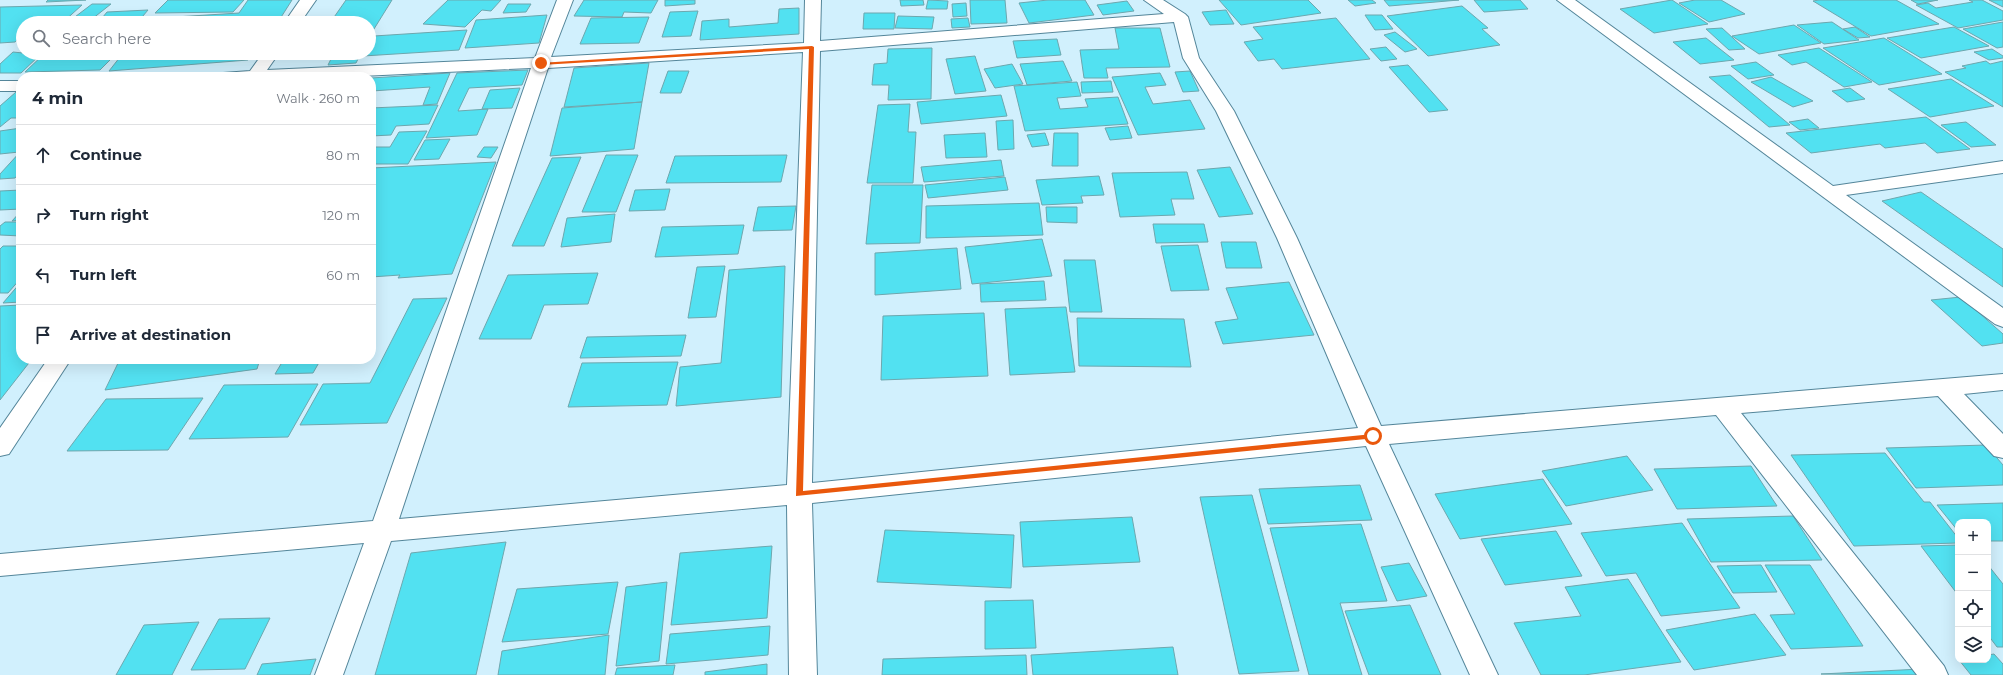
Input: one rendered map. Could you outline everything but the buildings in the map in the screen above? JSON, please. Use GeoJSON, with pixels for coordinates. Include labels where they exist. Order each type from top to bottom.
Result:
{"type":"FeatureCollection","features":[{"type":"Feature","properties":{"kind":"street"},"geometry":{"type":"LineString","coordinates":[[297,16],[308,0]]}},
{"type":"Feature","properties":{"kind":"street"},"geometry":{"type":"LineString","coordinates":[[329,675],[382,531],[541,63],[565,0]]}},
{"type":"Feature","properties":{"kind":"street"},"geometry":{"type":"LineString","coordinates":[[803,675],[799,494],[813,0]]}},
{"type":"Feature","properties":{"kind":"street"},"geometry":{"type":"LineString","coordinates":[[1152,0],[1180,17],[1191,58],[1225,111],[1287,238],[1373,436],[1484,675]]}},
{"type":"Feature","properties":{"kind":"street"},"geometry":{"type":"LineString","coordinates":[[1568,2],[1594,0]]}},
{"type":"Feature","properties":{"kind":"street"},"geometry":{"type":"LineString","coordinates":[[1568,2],[2003,319]]}},
{"type":"Feature","properties":{"kind":"street"},"geometry":{"type":"LineString","coordinates":[[342,72],[541,63],[812,47],[1180,17]]}},
{"type":"Feature","properties":{"kind":"street"},"geometry":{"type":"LineString","coordinates":[[257,72],[266,60]]}},
{"type":"Feature","properties":{"kind":"street"},"geometry":{"type":"LineString","coordinates":[[0,86],[16,86]]}},
{"type":"Feature","properties":{"kind":"street"},"geometry":{"type":"LineString","coordinates":[[1828,192],[2003,168]]}},
{"type":"Feature","properties":{"kind":"street"},"geometry":{"type":"LineString","coordinates":[[0,447],[57,364]]}},
{"type":"Feature","properties":{"kind":"street"},"geometry":{"type":"LineString","coordinates":[[0,565],[799,494],[1373,436],[2003,382]]}},
{"type":"Feature","properties":{"kind":"street"},"geometry":{"type":"LineString","coordinates":[[1944,388],[2003,449]]}},
{"type":"Feature","properties":{"kind":"street"},"geometry":{"type":"LineString","coordinates":[[1721,405],[1934,675]]}},
{"type":"Feature","properties":{"kind":"route"},"geometry":{"type":"LineString","coordinates":[[541,63],[812,47],[799,494],[1373,436]]}}]}
